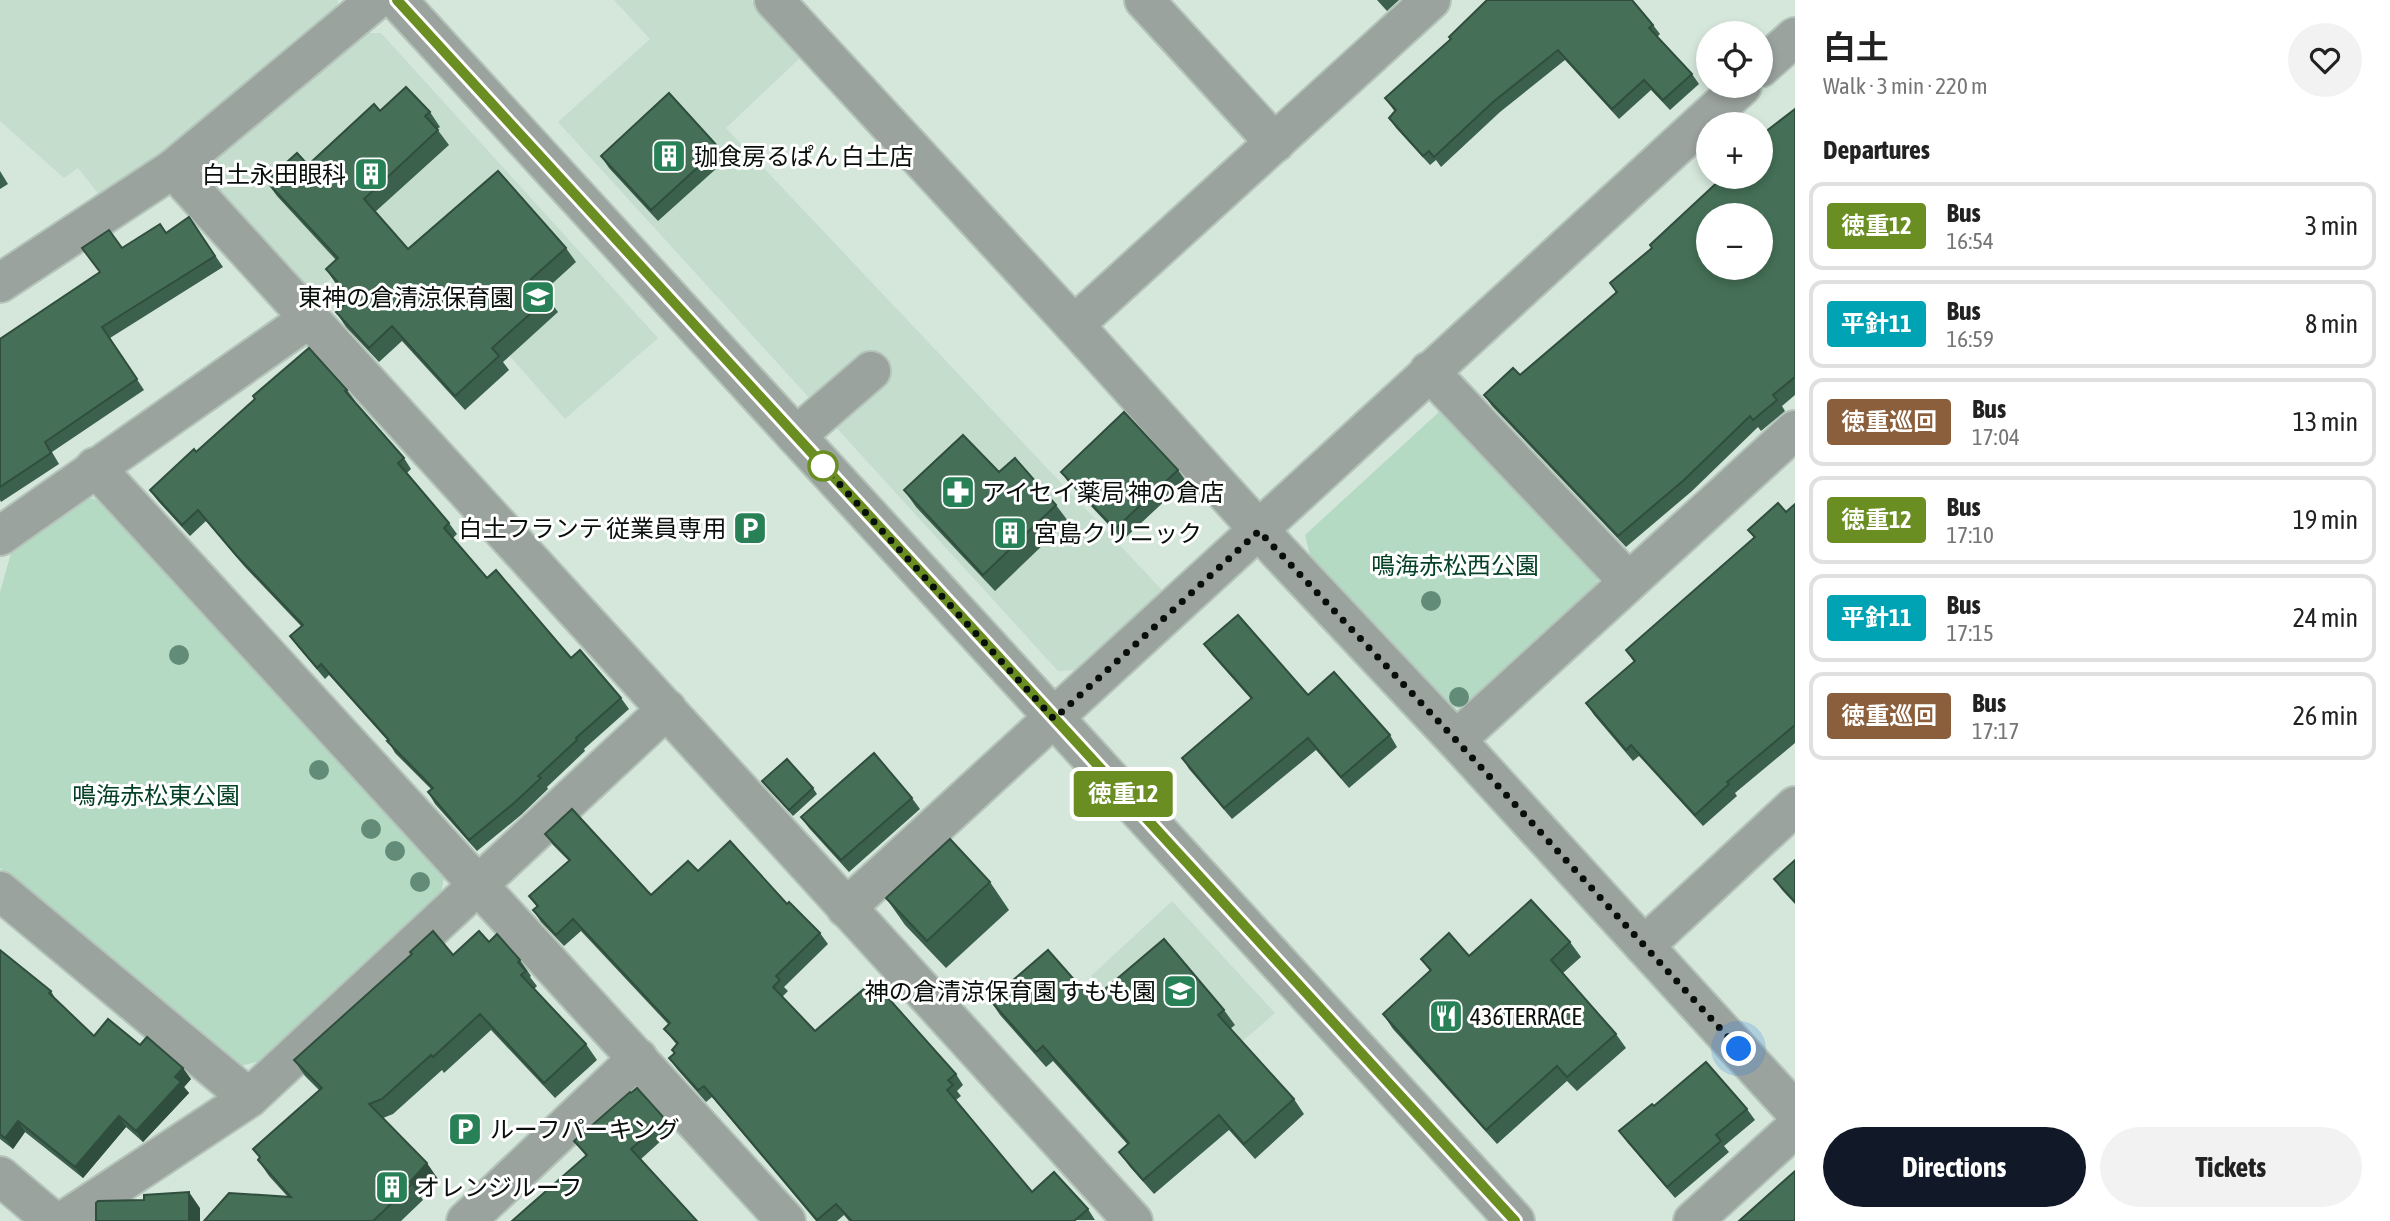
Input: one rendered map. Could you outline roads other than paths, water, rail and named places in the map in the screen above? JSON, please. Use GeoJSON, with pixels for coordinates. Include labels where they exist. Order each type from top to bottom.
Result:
{"type":"FeatureCollection","features":[{"type":"Feature","properties":{"kind":"street"},"geometry":{"type":"LineString","coordinates":[[0,283],[173,169],[376,0]]}},
{"type":"Feature","properties":{"kind":"street"},"geometry":{"type":"LineString","coordinates":[[397,0],[1515,1221]]}},
{"type":"Feature","properties":{"kind":"street"},"geometry":{"type":"LineString","coordinates":[[774,0],[1074,325],[1259,531],[1456,740],[1795,1111]]}},
{"type":"Feature","properties":{"kind":"street"},"geometry":{"type":"LineString","coordinates":[[1144,0],[1275,143]]}},
{"type":"Feature","properties":{"kind":"street"},"geometry":{"type":"LineString","coordinates":[[1074,325],[1431,0]]}},
{"type":"Feature","properties":{"kind":"street"},"geometry":{"type":"LineString","coordinates":[[1773,56],[1795,37]]}},
{"type":"Feature","properties":{"kind":"street"},"geometry":{"type":"LineString","coordinates":[[846,908],[1729,98]]}},
{"type":"Feature","properties":{"kind":"street"},"geometry":{"type":"LineString","coordinates":[[173,169],[1133,1221]]}},
{"type":"Feature","properties":{"kind":"street"},"geometry":{"type":"LineString","coordinates":[[0,536],[310,318]]}},
{"type":"Feature","properties":{"kind":"street"},"geometry":{"type":"LineString","coordinates":[[796,436],[871,371]]}},
{"type":"Feature","properties":{"kind":"street"},"geometry":{"type":"LineString","coordinates":[[1429,371],[1628,581]]}},
{"type":"Feature","properties":{"kind":"street"},"geometry":{"type":"LineString","coordinates":[[1456,740],[1795,430]]}},
{"type":"Feature","properties":{"kind":"street"},"geometry":{"type":"LineString","coordinates":[[95,467],[786,1221]]}},
{"type":"Feature","properties":{"kind":"street"},"geometry":{"type":"LineString","coordinates":[[64,1221],[249,1098],[667,709]]}},
{"type":"Feature","properties":{"kind":"street"},"geometry":{"type":"LineString","coordinates":[[1644,946],[1795,806]]}},
{"type":"Feature","properties":{"kind":"street"},"geometry":{"type":"LineString","coordinates":[[0,891],[249,1098]]}},
{"type":"Feature","properties":{"kind":"street"},"geometry":{"type":"LineString","coordinates":[[466,1221],[638,1058]]}},
{"type":"Feature","properties":{"kind":"street"},"geometry":{"type":"LineString","coordinates":[[1693,1221],[1795,1128]]}},
{"type":"Feature","properties":{"kind":"street"},"geometry":{"type":"LineString","coordinates":[[0,1176],[53,1221]]}},
{"type":"Feature","properties":{"kind":"place","name":"珈食房るぱん 白土店"},"geometry":{"type":"Point","coordinates":[669,156]}},
{"type":"Feature","properties":{"kind":"place","name":"白土永田眼科"},"geometry":{"type":"Point","coordinates":[371,174]}},
{"type":"Feature","properties":{"kind":"place","name":"東神の倉清涼保育園"},"geometry":{"type":"Point","coordinates":[538,297]}},
{"type":"Feature","properties":{"kind":"place","name":"アイセイ薬局 神の倉店"},"geometry":{"type":"Point","coordinates":[958,492]}},
{"type":"Feature","properties":{"kind":"place","name":"白土フランテ 従業員専用"},"geometry":{"type":"Point","coordinates":[750,528]}},
{"type":"Feature","properties":{"kind":"place","name":"宮島クリニック"},"geometry":{"type":"Point","coordinates":[1010,533]}},
{"type":"Feature","properties":{"kind":"place","name":"神の倉清涼保育園 すもも園"},"geometry":{"type":"Point","coordinates":[1180,991]}},
{"type":"Feature","properties":{"kind":"place","name":"436TERRACE"},"geometry":{"type":"Point","coordinates":[1446,1016]}},
{"type":"Feature","properties":{"kind":"place","name":"ルーフパーキング"},"geometry":{"type":"Point","coordinates":[465,1129]}},
{"type":"Feature","properties":{"kind":"place","name":"オレンジルーフ"},"geometry":{"type":"Point","coordinates":[392,1187]}},
{"type":"Feature","properties":{"kind":"park label","name":"鳴海赤松西公園"},"geometry":{"type":"Point","coordinates":[1455,565]}},
{"type":"Feature","properties":{"kind":"park label","name":"鳴海赤松東公園"},"geometry":{"type":"Point","coordinates":[156,795]}}]}
